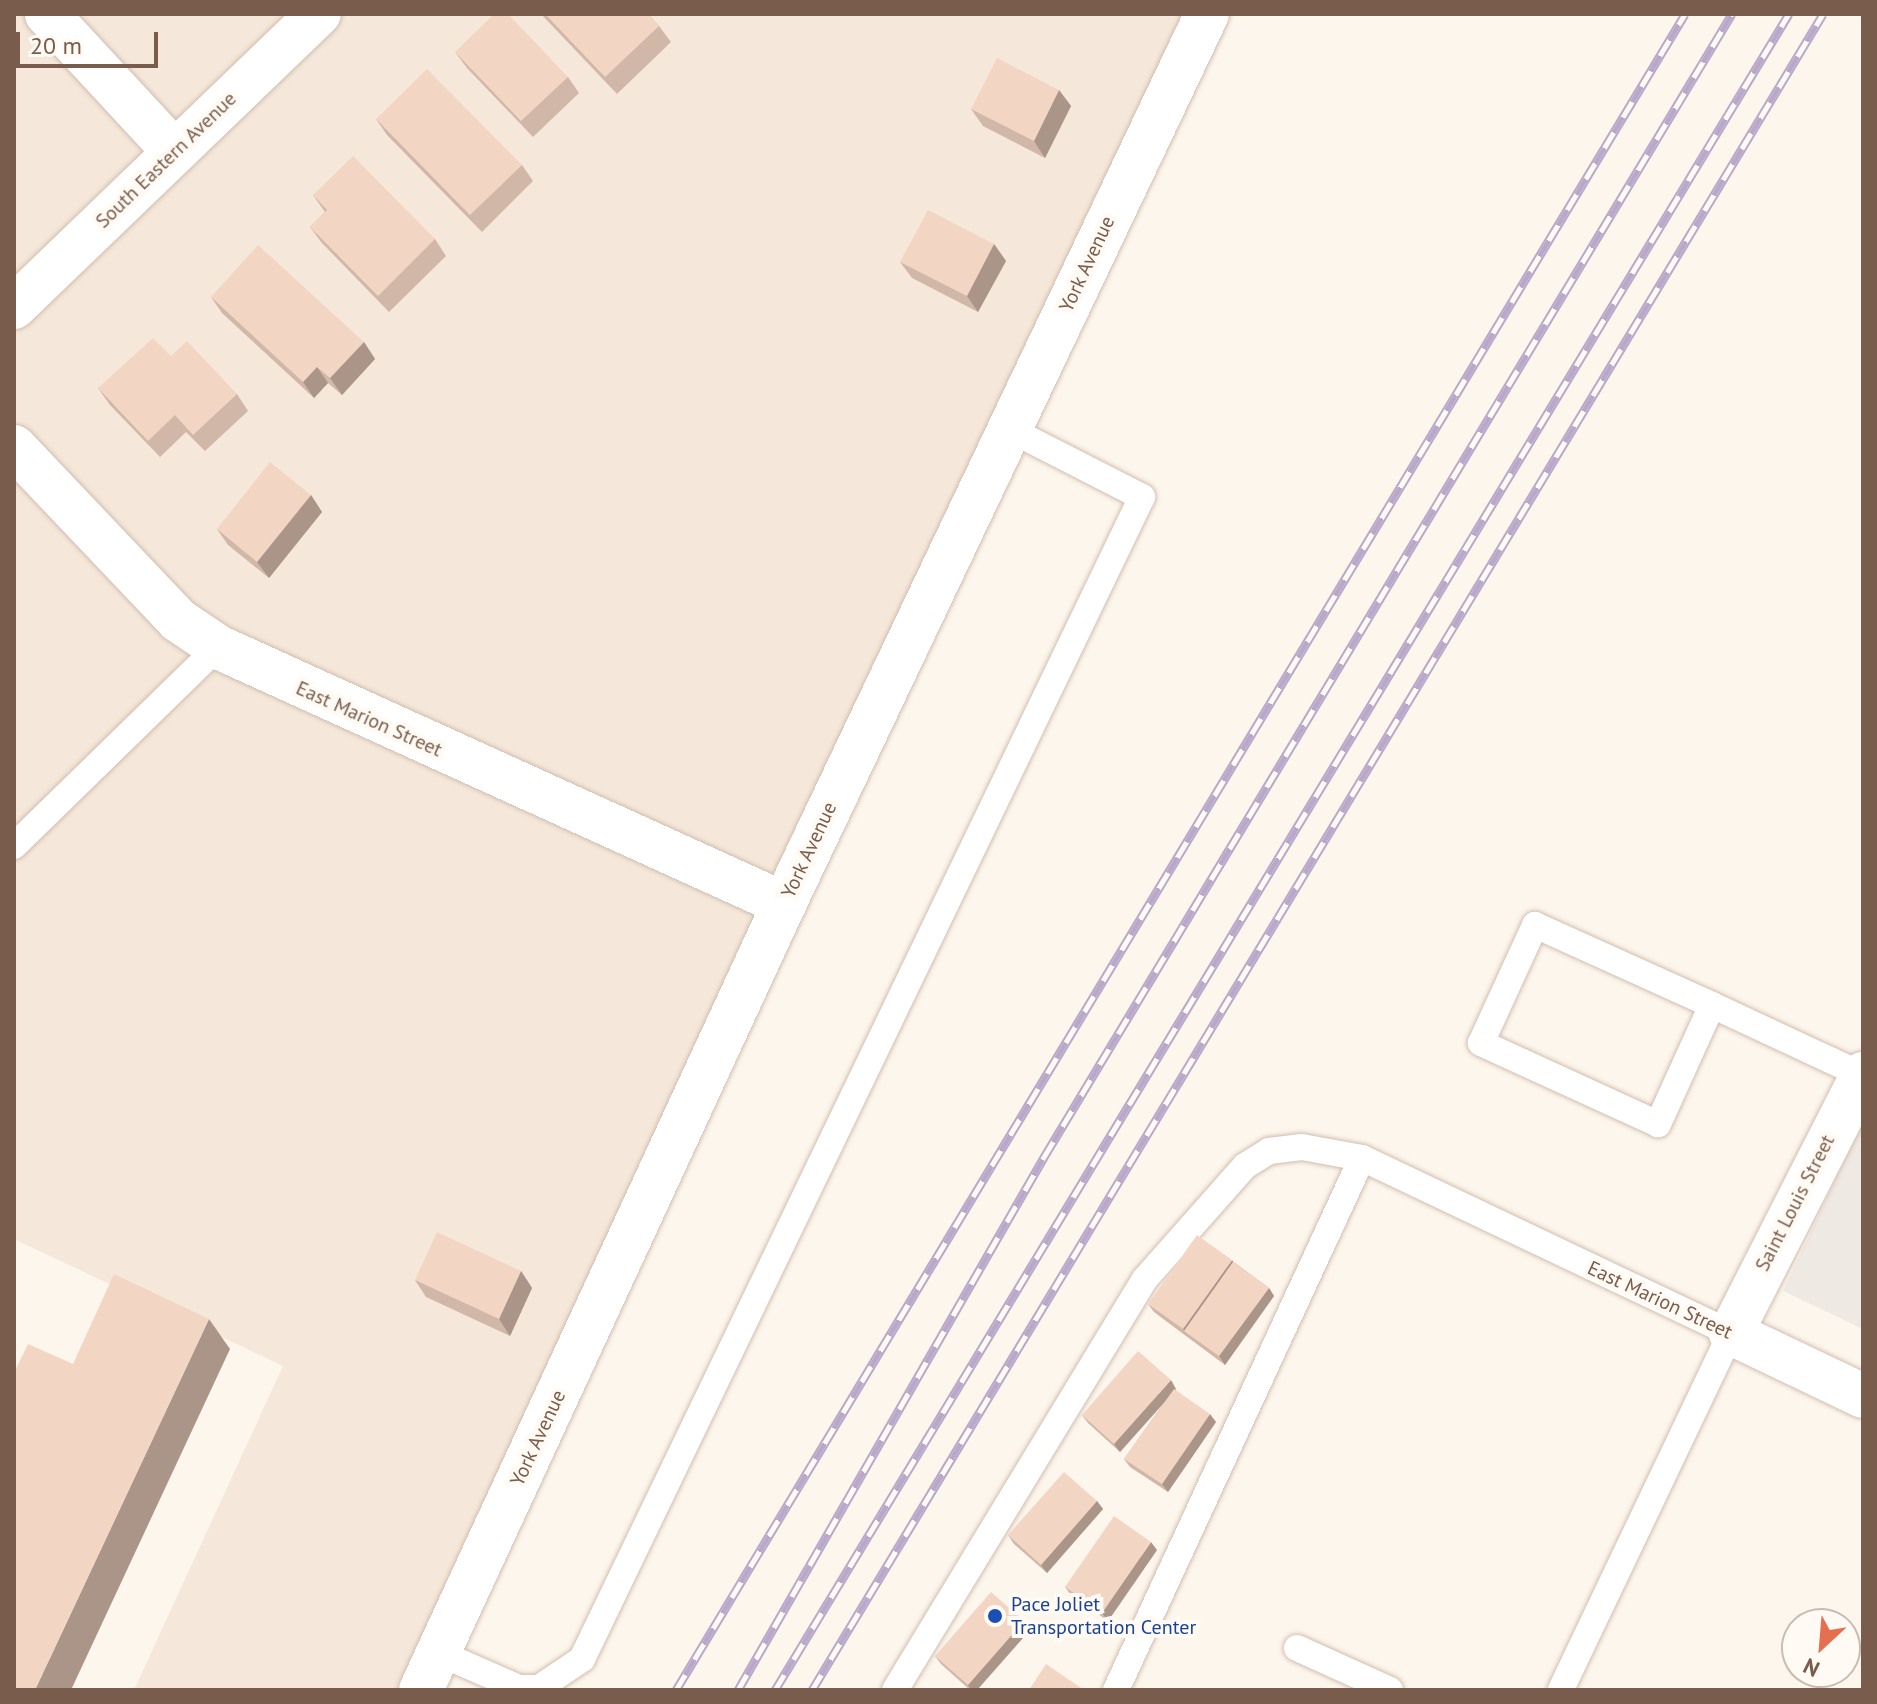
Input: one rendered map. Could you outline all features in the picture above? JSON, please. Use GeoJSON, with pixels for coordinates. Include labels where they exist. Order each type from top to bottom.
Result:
{"type":"FeatureCollection","features":[{"type":"Feature","properties":{"kind":"street"},"geometry":{"type":"LineString","coordinates":[[47,14],[174,151]]}},
{"type":"Feature","properties":{"kind":"street","name":"South Eastern Avenue"},"geometry":{"type":"LineString","coordinates":[[14,307],[319,14]]}},
{"type":"Feature","properties":{"kind":"street","name":"York Avenue"},"geometry":{"type":"LineString","coordinates":[[430,1671],[784,904],[1207,14]]}},
{"type":"Feature","properties":{"kind":"street","name":"East Marion Street"},"geometry":{"type":"LineString","coordinates":[[14,447],[178,620],[218,647],[784,904]]}},
{"type":"Feature","properties":{"kind":"street","name":"Saint Louis Street"},"geometry":{"type":"LineString","coordinates":[[1731,1333],[1863,1074]]}},
{"type":"Feature","properties":{"kind":"street","name":"East Marion Street"},"geometry":{"type":"LineString","coordinates":[[1731,1333],[1863,1396]]}},
{"type":"Feature","properties":{"kind":"lane"},"geometry":{"type":"LineString","coordinates":[[430,1671],[519,1688],[539,1688],[582,1659],[1142,497],[1009,429]]}},
{"type":"Feature","properties":{"kind":"lane"},"geometry":{"type":"LineString","coordinates":[[14,846],[218,647]]}},
{"type":"Feature","properties":{"kind":"lane"},"geometry":{"type":"LineString","coordinates":[[1712,1005],[1658,1124],[1481,1043],[1535,925],[1712,1005],[1863,1074]]}},
{"type":"Feature","properties":{"kind":"lane","name":"East Marion Street"},"geometry":{"type":"LineString","coordinates":[[895,1690],[1145,1279],[1206,1205],[1269,1151],[1302,1147],[1362,1158],[1731,1333]]}},
{"type":"Feature","properties":{"kind":"lane"},"geometry":{"type":"LineString","coordinates":[[1116,1690],[1362,1158]]}},
{"type":"Feature","properties":{"kind":"lane"},"geometry":{"type":"LineString","coordinates":[[1561,1690],[1731,1333]]}},
{"type":"Feature","properties":{"kind":"lane"},"geometry":{"type":"LineString","coordinates":[[1297,1648],[1390,1690]]}},
{"type":"Feature","properties":{"kind":"shaded area"},"geometry":{"type":"Polygon","coordinates":[[[14,14],[1185,14],[415,1690],[134,1690],[283,1366],[14,1239],[14,14]]]}},
{"type":"Feature","properties":{"kind":"shaded area"},"geometry":{"type":"Polygon","coordinates":[[[1863,1121],[1863,1329],[1783,1291],[1863,1121]]]}},
{"type":"Feature","properties":{"kind":"building"},"geometry":{"type":"Polygon","coordinates":[[[494,14],[508,14],[568,77],[521,121],[455,52],[494,14]]]}},
{"type":"Feature","properties":{"kind":"building"},"geometry":{"type":"Polygon","coordinates":[[[545,14],[648,14],[659,26],[605,77],[545,14]]]}},
{"type":"Feature","properties":{"kind":"building"},"geometry":{"type":"Polygon","coordinates":[[[997,58],[1059,90],[1034,141],[971,109],[997,58]]]}},
{"type":"Feature","properties":{"kind":"building"},"geometry":{"type":"Polygon","coordinates":[[[427,69],[522,165],[470,215],[376,119],[427,69]]]}},
{"type":"Feature","properties":{"kind":"building"},"geometry":{"type":"Polygon","coordinates":[[[353,156],[435,239],[378,296],[310,227],[327,210],[313,195],[353,156]]]}},
{"type":"Feature","properties":{"kind":"building"},"geometry":{"type":"Polygon","coordinates":[[[928,210],[994,244],[967,296],[900,262],[928,210]]]}},
{"type":"Feature","properties":{"kind":"building"},"geometry":{"type":"Polygon","coordinates":[[[258,245],[364,342],[330,378],[317,367],[303,382],[211,297],[258,245]]]}},
{"type":"Feature","properties":{"kind":"building"},"geometry":{"type":"Polygon","coordinates":[[[153,338],[171,356],[187,341],[237,394],[193,435],[175,415],[148,441],[98,388],[153,338]]]}},
{"type":"Feature","properties":{"kind":"building"},"geometry":{"type":"Polygon","coordinates":[[[270,462],[311,495],[257,562],[217,529],[270,462]]]}},
{"type":"Feature","properties":{"kind":"building"},"geometry":{"type":"Polygon","coordinates":[[[437,1232],[521,1271],[499,1319],[415,1280],[437,1232]]]}},
{"type":"Feature","properties":{"kind":"building"},"geometry":{"type":"Polygon","coordinates":[[[1197,1235],[1232,1260],[1183,1329],[1148,1304],[1197,1235]]]}},
{"type":"Feature","properties":{"kind":"building"},"geometry":{"type":"Polygon","coordinates":[[[1233,1262],[1269,1288],[1219,1356],[1184,1331],[1233,1262]]]}},
{"type":"Feature","properties":{"kind":"building"},"geometry":{"type":"Polygon","coordinates":[[[114,1274],[209,1319],[35,1690],[14,1690],[14,1373],[28,1344],[73,1364],[114,1274]]]}},
{"type":"Feature","properties":{"kind":"building"},"geometry":{"type":"Polygon","coordinates":[[[1138,1351],[1171,1380],[1114,1444],[1082,1415],[1138,1351]]]}},
{"type":"Feature","properties":{"kind":"building"},"geometry":{"type":"Polygon","coordinates":[[[1174,1389],[1210,1414],[1162,1484],[1124,1459],[1174,1389]]]}},
{"type":"Feature","properties":{"kind":"building"},"geometry":{"type":"Polygon","coordinates":[[[1064,1472],[1097,1501],[1041,1565],[1008,1535],[1064,1472]]]}},
{"type":"Feature","properties":{"kind":"building"},"geometry":{"type":"Polygon","coordinates":[[[1114,1516],[1151,1542],[1102,1613],[1065,1587],[1114,1516]]]}},
{"type":"Feature","properties":{"kind":"building"},"geometry":{"type":"Polygon","coordinates":[[[991,1592],[1024,1621],[968,1685],[935,1656],[991,1592]]]}},
{"type":"Feature","properties":{"kind":"building"},"geometry":{"type":"Polygon","coordinates":[[[1046,1664],[1084,1690],[1029,1690],[1046,1664]]]}},
{"type":"Feature","properties":{"kind":"railway"},"geometry":{"type":"LineString","coordinates":[[676,1690],[1685,14]]}},
{"type":"Feature","properties":{"kind":"railway"},"geometry":{"type":"LineString","coordinates":[[738,1690],[1044,1157],[1732,14]]}},
{"type":"Feature","properties":{"kind":"railway"},"geometry":{"type":"LineString","coordinates":[[775,1690],[1789,14]]}},
{"type":"Feature","properties":{"kind":"railway"},"geometry":{"type":"LineString","coordinates":[[812,1690],[1823,14]]}},
{"type":"Feature","properties":{"kind":"place","name":"Pace Joliet Transportation Center"},"geometry":{"type":"Point","coordinates":[995,1616]}}]}
